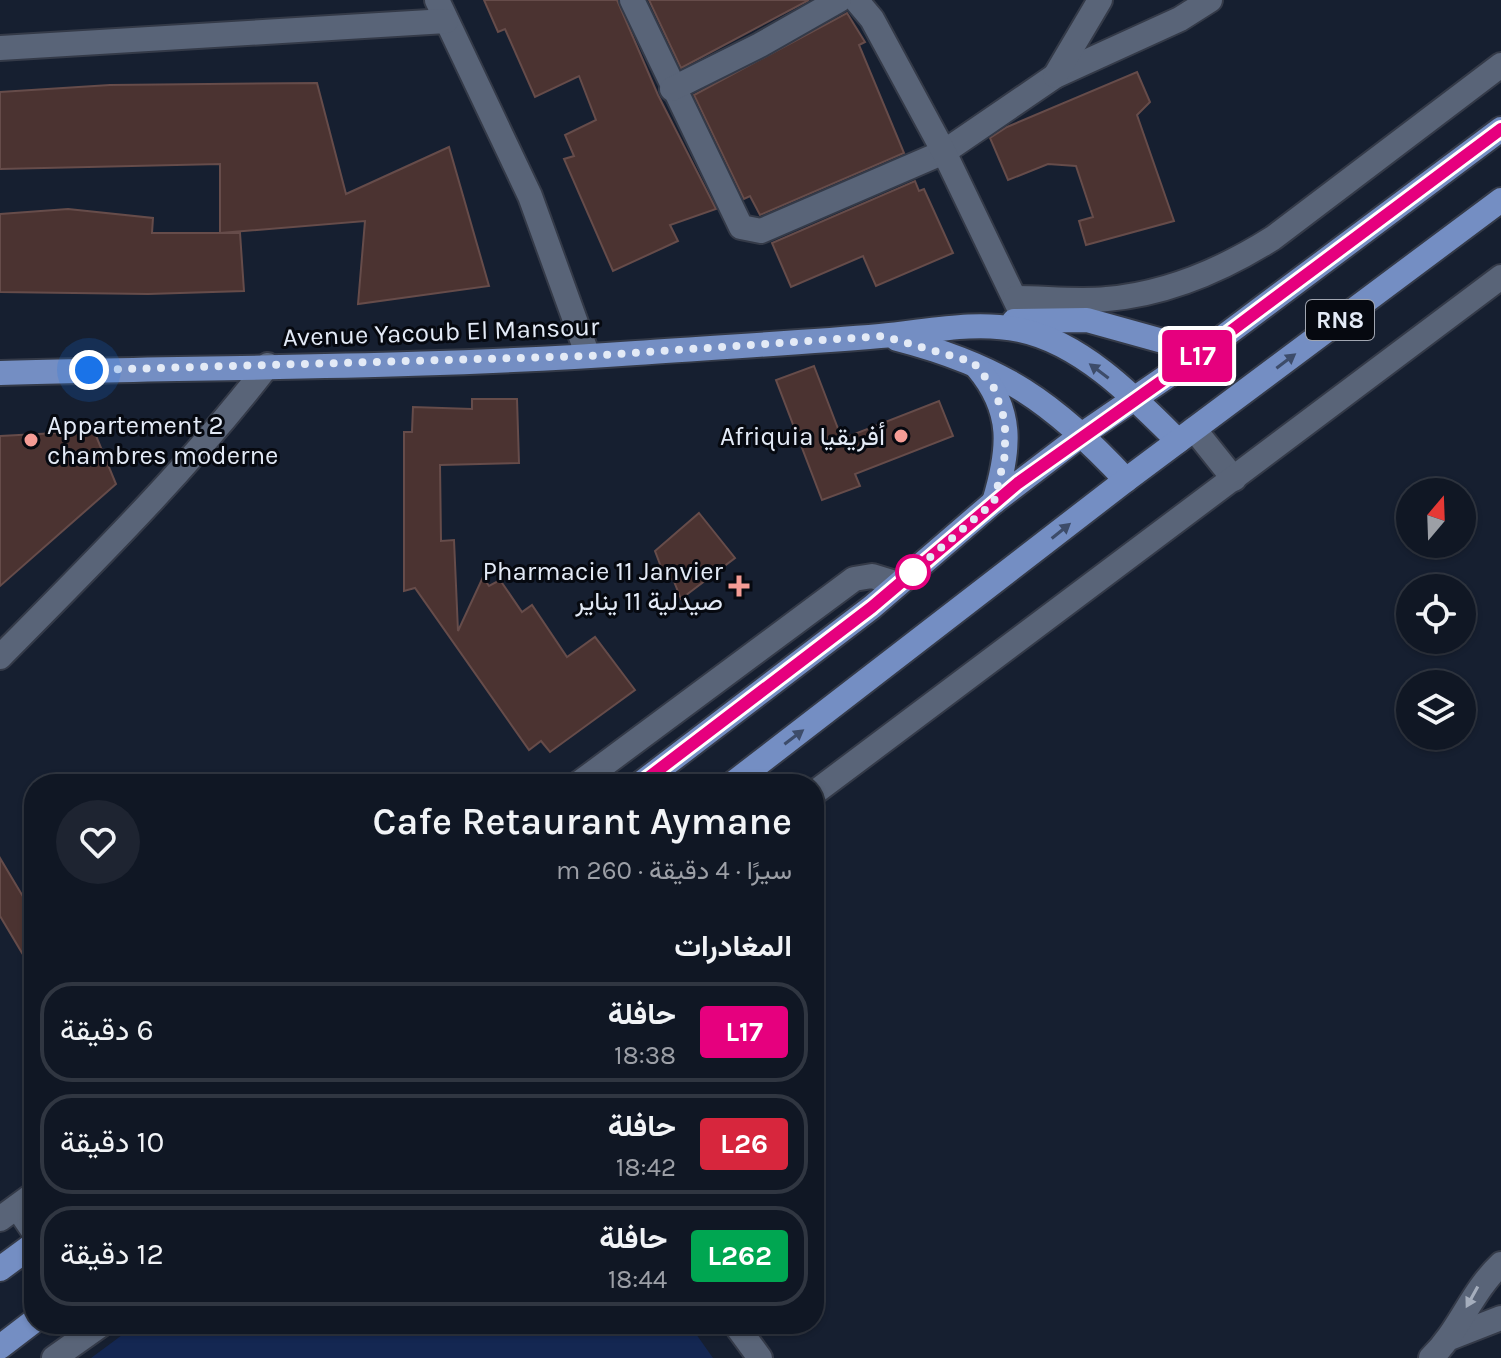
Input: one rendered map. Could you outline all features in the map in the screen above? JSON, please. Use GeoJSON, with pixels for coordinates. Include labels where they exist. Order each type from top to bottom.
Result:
{"type":"FeatureCollection","features":[{"type":"Feature","properties":{"kind":"main road","name":"RN8"},"geometry":{"type":"LineString","coordinates":[[653,774],[898,584],[994,502],[1083,434],[1207,349],[1501,129]]}},
{"type":"Feature","properties":{"kind":"main road","name":"RN8"},"geometry":{"type":"LineString","coordinates":[[745,774],[1126,480],[1501,200]]}},
{"type":"Feature","properties":{"kind":"main road"},"geometry":{"type":"LineString","coordinates":[[979,327],[1019,309],[1102,322],[1177,345],[1207,349]]}},
{"type":"Feature","properties":{"kind":"main road","name":"Avenue Yacoub El Mansour"},"geometry":{"type":"LineString","coordinates":[[0,373],[588,356],[979,327],[1018,330],[1043,337],[1085,360],[1186,435]]}},
{"type":"Feature","properties":{"kind":"main road","name":"Avenue Yacoub El Mansour"},"geometry":{"type":"LineString","coordinates":[[883,336],[973,362],[1020,386],[1083,434],[1126,480]]}},
{"type":"Feature","properties":{"kind":"main road"},"geometry":{"type":"LineString","coordinates":[[973,362],[994,388],[1005,421],[1005,455],[994,502]]}},
{"type":"Feature","properties":{"kind":"main road"},"geometry":{"type":"LineString","coordinates":[[0,1269],[24,1251]]}},
{"type":"Feature","properties":{"kind":"main road"},"geometry":{"type":"LineString","coordinates":[[0,1347],[24,1329]]}},
{"type":"Feature","properties":{"kind":"street"},"geometry":{"type":"LineString","coordinates":[[632,0],[672,89],[723,184],[741,227],[749,231],[761,231],[944,152],[1055,76],[1180,19],[1210,0]]}},
{"type":"Feature","properties":{"kind":"street"},"geometry":{"type":"LineString","coordinates":[[672,89],[760,45],[839,0]]}},
{"type":"Feature","properties":{"kind":"street"},"geometry":{"type":"LineString","coordinates":[[856,0],[872,19],[944,152],[1019,309],[1108,299],[1192,279],[1232,263],[1273,238],[1501,65]]}},
{"type":"Feature","properties":{"kind":"street"},"geometry":{"type":"LineString","coordinates":[[1055,76],[1100,0]]}},
{"type":"Feature","properties":{"kind":"street"},"geometry":{"type":"LineString","coordinates":[[0,48],[441,10],[530,196],[588,356]]}},
{"type":"Feature","properties":{"kind":"street"},"geometry":{"type":"LineString","coordinates":[[824,786],[1501,277]]}},
{"type":"Feature","properties":{"kind":"street"},"geometry":{"type":"LineString","coordinates":[[0,657],[139,516],[229,415],[268,365]]}},
{"type":"Feature","properties":{"kind":"street"},"geometry":{"type":"LineString","coordinates":[[1186,435],[1234,479]]}},
{"type":"Feature","properties":{"kind":"street"},"geometry":{"type":"LineString","coordinates":[[591,774],[854,579],[872,576],[898,584]]}},
{"type":"Feature","properties":{"kind":"street"},"geometry":{"type":"LineString","coordinates":[[1431,1358],[1452,1337],[1479,1285],[1501,1264]]}},
{"type":"Feature","properties":{"kind":"street"},"geometry":{"type":"LineString","coordinates":[[1452,1337],[1501,1318]]}},
{"type":"Feature","properties":{"kind":"street"},"geometry":{"type":"LineString","coordinates":[[54,1358],[88,1334]]}},
{"type":"Feature","properties":{"kind":"street"},"geometry":{"type":"LineString","coordinates":[[742,1334],[760,1358]]}},
{"type":"Feature","properties":{"kind":"shaded area"},"geometry":{"type":"Polygon","coordinates":[[[123,1334],[696,1334],[713,1358],[91,1358],[123,1334]]]}},
{"type":"Feature","properties":{"kind":"building"},"geometry":{"type":"Polygon","coordinates":[[[484,0],[617,0],[658,95],[716,209],[670,225],[678,241],[613,271],[564,159],[574,156],[565,135],[596,120],[579,76],[535,97],[505,29],[498,32],[484,0]]]}},
{"type":"Feature","properties":{"kind":"building"},"geometry":{"type":"Polygon","coordinates":[[[649,0],[809,0],[681,68],[649,0]]]}},
{"type":"Feature","properties":{"kind":"building"},"geometry":{"type":"Polygon","coordinates":[[[847,13],[865,42],[859,45],[904,153],[760,215],[750,196],[744,199],[694,95],[847,13]]]}},
{"type":"Feature","properties":{"kind":"building"},"geometry":{"type":"Polygon","coordinates":[[[1137,72],[1150,102],[1137,115],[1174,221],[1086,245],[1079,221],[1093,217],[1076,166],[1048,164],[1008,180],[990,138],[1007,127],[1137,72]]]}},
{"type":"Feature","properties":{"kind":"building"},"geometry":{"type":"Polygon","coordinates":[[[317,83],[346,194],[449,147],[489,286],[358,304],[365,221],[220,233],[220,164],[0,169],[0,92],[110,85],[317,83]]]}},
{"type":"Feature","properties":{"kind":"building"},"geometry":{"type":"Polygon","coordinates":[[[915,181],[919,191],[924,189],[953,253],[876,286],[863,256],[791,287],[772,243],[915,181]]]}},
{"type":"Feature","properties":{"kind":"building"},"geometry":{"type":"Polygon","coordinates":[[[68,209],[153,218],[152,233],[240,233],[244,291],[148,294],[0,292],[0,214],[68,209]]]}},
{"type":"Feature","properties":{"kind":"building"},"geometry":{"type":"Polygon","coordinates":[[[814,366],[842,439],[939,401],[953,436],[855,474],[860,486],[822,500],[776,380],[814,366]]]}},
{"type":"Feature","properties":{"kind":"building"},"geometry":{"type":"Polygon","coordinates":[[[472,399],[517,399],[519,463],[440,465],[441,541],[454,540],[458,631],[483,577],[489,586],[500,580],[522,612],[532,605],[567,657],[595,637],[635,690],[550,752],[541,741],[529,750],[415,588],[404,591],[404,432],[412,432],[413,407],[472,409],[472,399]]]}},
{"type":"Feature","properties":{"kind":"building"},"geometry":{"type":"Polygon","coordinates":[[[94,431],[116,484],[0,586],[0,436],[94,431]]]}},
{"type":"Feature","properties":{"kind":"building"},"geometry":{"type":"Polygon","coordinates":[[[699,513],[735,558],[681,599],[673,579],[666,580],[655,551],[699,513]]]}},
{"type":"Feature","properties":{"kind":"building"},"geometry":{"type":"Polygon","coordinates":[[[0,858],[24,898],[24,956],[0,916],[0,858]]]}},
{"type":"Feature","properties":{"kind":"bus line","name":"L17"},"geometry":{"type":"LineString","coordinates":[[653,774],[872,607],[1018,483],[1207,349],[1501,129]]}},
{"type":"Feature","properties":{"kind":"place","name":"Afriquia أفريقيا"},"geometry":{"type":"Point","coordinates":[901,436]}},
{"type":"Feature","properties":{"kind":"place","name":"Appartement 2 chambres moderne"},"geometry":{"type":"Point","coordinates":[31,440]}},
{"type":"Feature","properties":{"kind":"place","name":"Pharmacie 11 Janvier صيدلية 11 يناير"},"geometry":{"type":"Point","coordinates":[739,586]}},
{"type":"Feature","properties":{"kind":"route"},"geometry":{"type":"LineString","coordinates":[[89,370],[588,356],[883,336],[973,362],[994,388],[1005,421],[1007,443],[994,502],[913,572]]}}]}
